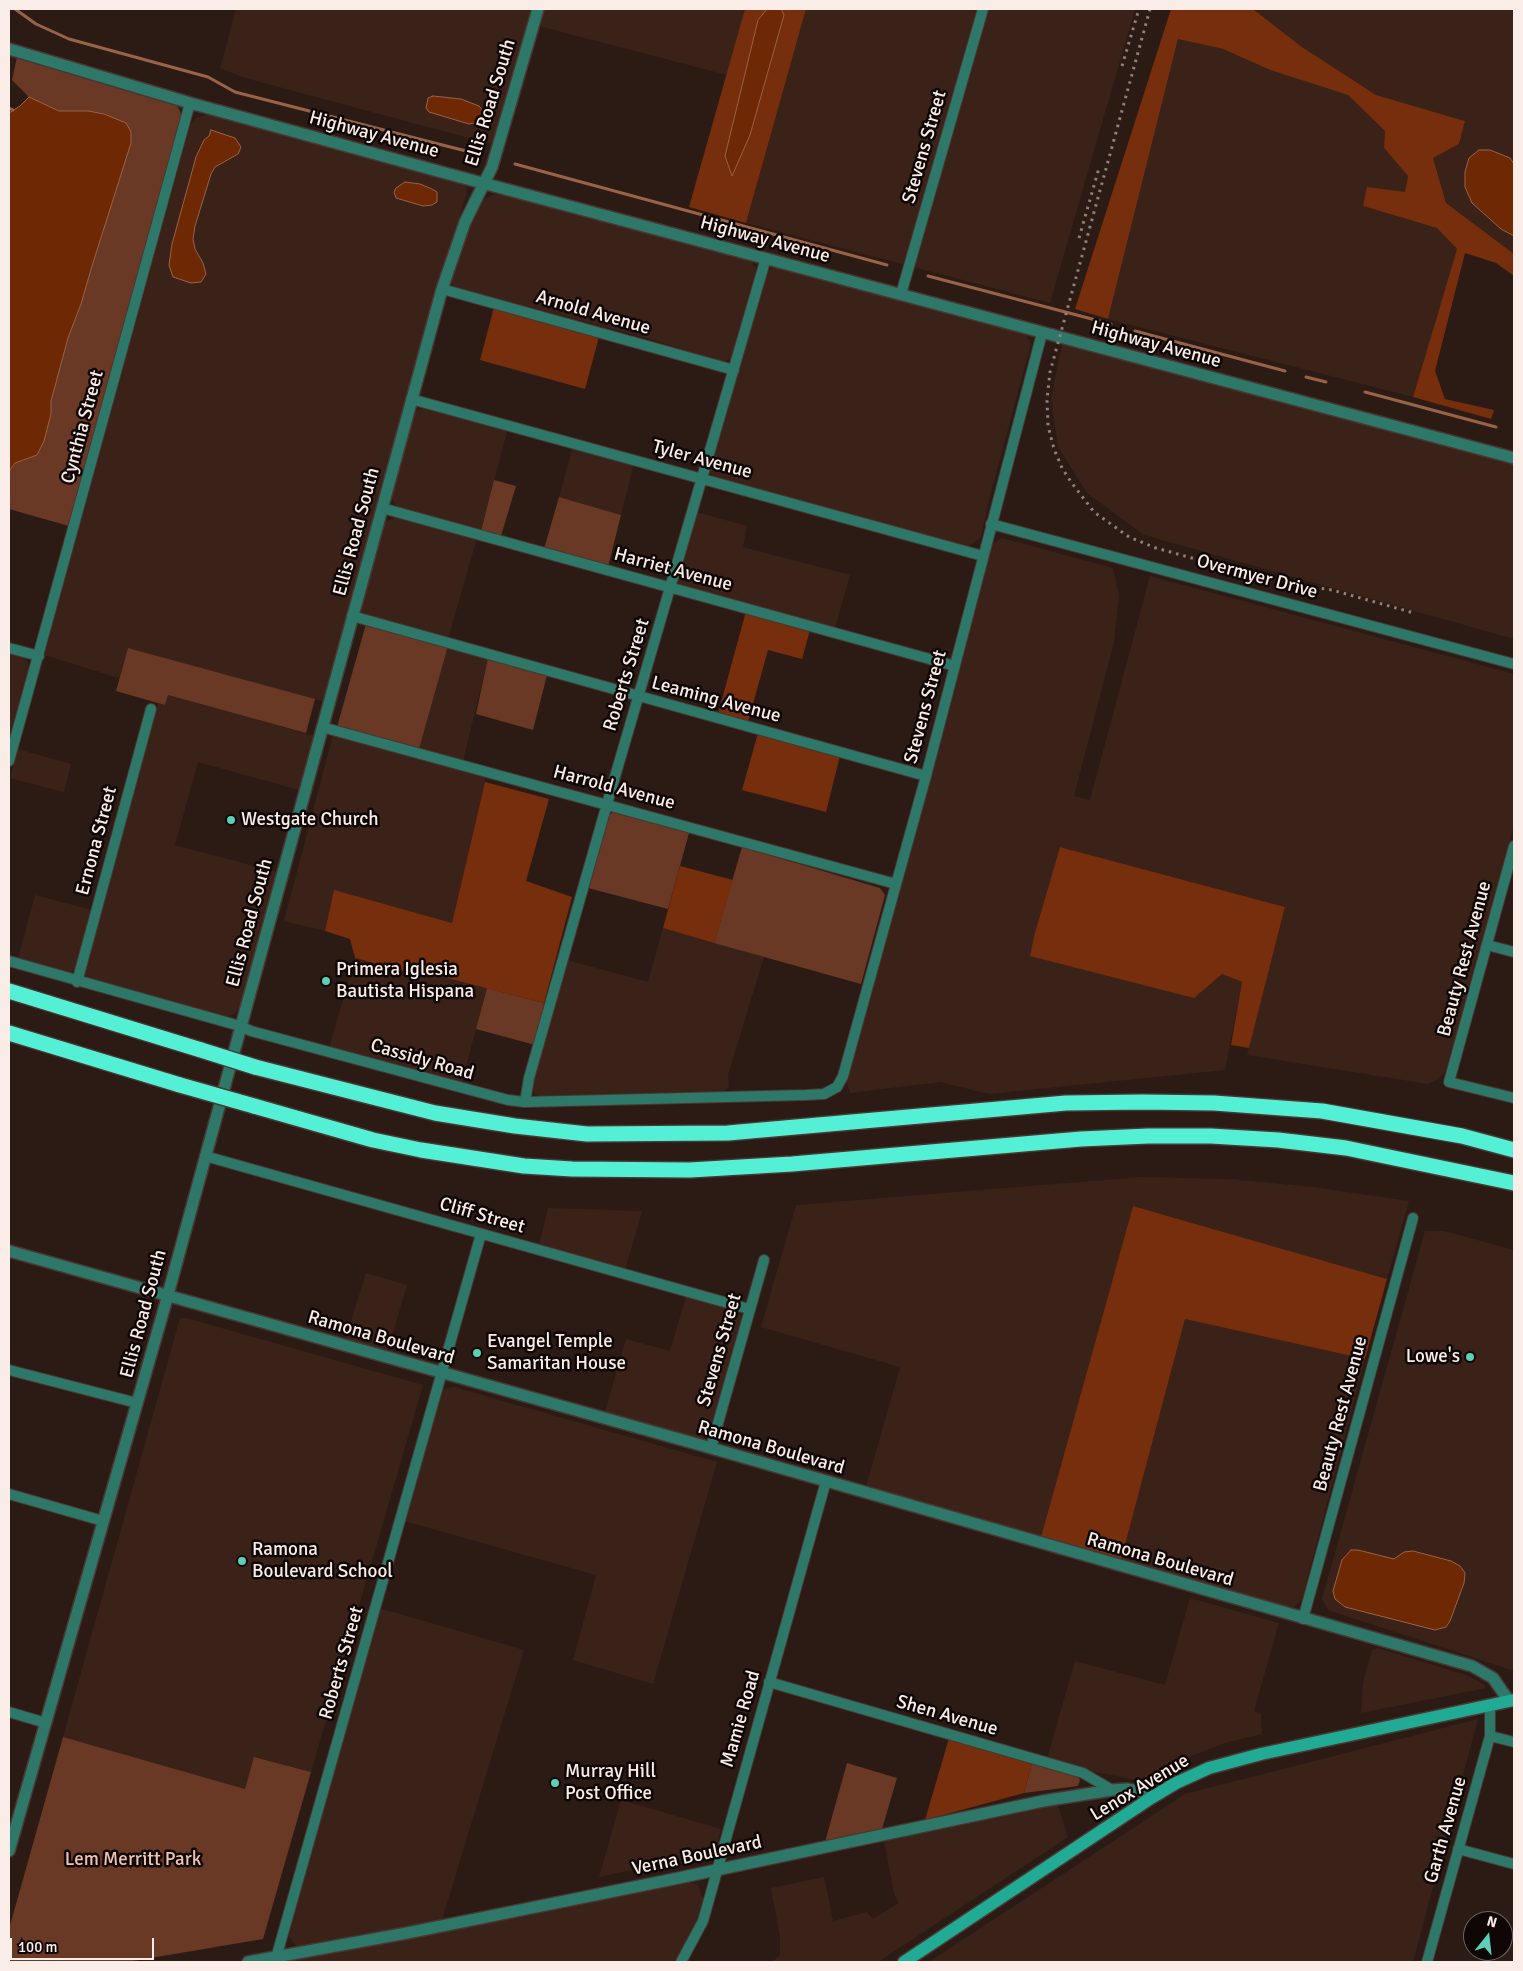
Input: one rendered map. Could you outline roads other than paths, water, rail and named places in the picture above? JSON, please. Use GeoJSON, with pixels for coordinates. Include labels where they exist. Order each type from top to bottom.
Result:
{"type":"FeatureCollection","features":[{"type":"Feature","properties":{"kind":"highway"},"geometry":{"type":"LineString","coordinates":[[9,991],[255,1067],[435,1113],[515,1126],[587,1134],[728,1133],[1066,1103],[1160,1102],[1214,1103],[1322,1110],[1462,1136],[1514,1150]]}},
{"type":"Feature","properties":{"kind":"highway"},"geometry":{"type":"LineString","coordinates":[[9,1033],[180,1085],[373,1140],[420,1150],[505,1163],[572,1169],[690,1170],[792,1164],[1081,1139],[1211,1136],[1278,1140],[1346,1148],[1486,1176],[1514,1185]]}},
{"type":"Feature","properties":{"kind":"main road","name":"Lenox Avenue"},"geometry":{"type":"LineString","coordinates":[[904,1962],[1151,1798],[1176,1783],[1209,1768],[1241,1759],[1512,1701]]}},
{"type":"Feature","properties":{"kind":"street","name":"Ellis Road South"},"geometry":{"type":"LineString","coordinates":[[9,1851],[167,1296],[442,289],[465,222],[492,166],[538,9]]}},
{"type":"Feature","properties":{"kind":"street","name":"Stevens Street"},"geometry":{"type":"LineString","coordinates":[[901,294],[983,9]]}},
{"type":"Feature","properties":{"kind":"street","name":"Highway Avenue"},"geometry":{"type":"LineString","coordinates":[[9,49],[190,103],[1042,333],[1514,458]]}},
{"type":"Feature","properties":{"kind":"street","name":"Cynthia Street"},"geometry":{"type":"LineString","coordinates":[[9,761],[190,103]]}},
{"type":"Feature","properties":{"kind":"street","name":"Roberts Street"},"geometry":{"type":"LineString","coordinates":[[525,1102],[529,1078],[607,804],[766,258]]}},
{"type":"Feature","properties":{"kind":"street","name":"Arnold Avenue"},"geometry":{"type":"LineString","coordinates":[[442,289],[734,370]]}},
{"type":"Feature","properties":{"kind":"street","name":"Stevens Street"},"geometry":{"type":"LineString","coordinates":[[837,1087],[843,1076],[926,776],[982,556],[1042,333]]}},
{"type":"Feature","properties":{"kind":"street","name":"Tyler Avenue"},"geometry":{"type":"LineString","coordinates":[[411,399],[982,556]]}},
{"type":"Feature","properties":{"kind":"street","name":"Harriet Avenue"},"geometry":{"type":"LineString","coordinates":[[382,508],[955,666]]}},
{"type":"Feature","properties":{"kind":"street","name":"Overmyer Drive"},"geometry":{"type":"LineString","coordinates":[[991,524],[1514,664]]}},
{"type":"Feature","properties":{"kind":"street","name":"Leaming Avenue"},"geometry":{"type":"LineString","coordinates":[[352,616],[926,776]]}},
{"type":"Feature","properties":{"kind":"street"},"geometry":{"type":"LineString","coordinates":[[9,648],[39,656]]}},
{"type":"Feature","properties":{"kind":"street","name":"Ernona Street"},"geometry":{"type":"LineString","coordinates":[[77,982],[151,709]]}},
{"type":"Feature","properties":{"kind":"street","name":"Harrold Avenue"},"geometry":{"type":"LineString","coordinates":[[322,726],[896,884]]}},
{"type":"Feature","properties":{"kind":"street","name":"Beauty Rest Avenue"},"geometry":{"type":"LineString","coordinates":[[1514,846],[1449,1082],[1514,1098]]}},
{"type":"Feature","properties":{"kind":"street"},"geometry":{"type":"LineString","coordinates":[[1487,945],[1514,952]]}},
{"type":"Feature","properties":{"kind":"street","name":"Cassidy Road"},"geometry":{"type":"LineString","coordinates":[[9,962],[493,1098],[525,1102],[806,1096],[824,1094],[837,1087]]}},
{"type":"Feature","properties":{"kind":"street","name":"Cliff Street"},"geometry":{"type":"LineString","coordinates":[[205,1156],[749,1309]]}},
{"type":"Feature","properties":{"kind":"street","name":"Beauty Rest Avenue"},"geometry":{"type":"LineString","coordinates":[[1303,1619],[1413,1218]]}},
{"type":"Feature","properties":{"kind":"street","name":"Roberts Street"},"geometry":{"type":"LineString","coordinates":[[276,1958],[481,1234]]}},
{"type":"Feature","properties":{"kind":"street","name":"Ramona Boulevard"},"geometry":{"type":"LineString","coordinates":[[9,1251],[710,1448],[1472,1666],[1493,1678],[1512,1701]]}},
{"type":"Feature","properties":{"kind":"street","name":"Stevens Street"},"geometry":{"type":"LineString","coordinates":[[710,1448],[764,1260]]}},
{"type":"Feature","properties":{"kind":"street"},"geometry":{"type":"LineString","coordinates":[[9,1370],[137,1404]]}},
{"type":"Feature","properties":{"kind":"street","name":"Mamie Road"},"geometry":{"type":"LineString","coordinates":[[681,1962],[703,1921],[826,1482]]}},
{"type":"Feature","properties":{"kind":"street"},"geometry":{"type":"LineString","coordinates":[[9,1494],[103,1521]]}},
{"type":"Feature","properties":{"kind":"street","name":"Shen Avenue"},"geometry":{"type":"LineString","coordinates":[[769,1682],[1083,1773],[1112,1790]]}},
{"type":"Feature","properties":{"kind":"street","name":"Garth Avenue"},"geometry":{"type":"LineString","coordinates":[[1427,1962],[1490,1736],[1490,1706]]}},
{"type":"Feature","properties":{"kind":"street"},"geometry":{"type":"LineString","coordinates":[[9,1712],[46,1723]]}},
{"type":"Feature","properties":{"kind":"street"},"geometry":{"type":"LineString","coordinates":[[1490,1736],[1514,1742]]}},
{"type":"Feature","properties":{"kind":"street","name":"Verna Boulevard"},"geometry":{"type":"LineString","coordinates":[[248,1962],[407,1933],[1043,1801],[1127,1789],[1141,1792],[1151,1798]]}},
{"type":"Feature","properties":{"kind":"street"},"geometry":{"type":"LineString","coordinates":[[1458,1849],[1514,1864]]}},
{"type":"Feature","properties":{"kind":"waterway"},"geometry":{"type":"LineString","coordinates":[[15,9],[36,24],[69,39],[208,77],[235,92],[466,151]]}},
{"type":"Feature","properties":{"kind":"waterway"},"geometry":{"type":"LineString","coordinates":[[9,108],[13,110]]}},
{"type":"Feature","properties":{"kind":"waterway"},"geometry":{"type":"LineString","coordinates":[[515,164],[887,265]]}},
{"type":"Feature","properties":{"kind":"waterway"},"geometry":{"type":"LineString","coordinates":[[928,276],[1111,324]]}},
{"type":"Feature","properties":{"kind":"waterway"},"geometry":{"type":"LineString","coordinates":[[1135,331],[1285,371]]}},
{"type":"Feature","properties":{"kind":"waterway"},"geometry":{"type":"LineString","coordinates":[[1306,377],[1326,382]]}},
{"type":"Feature","properties":{"kind":"waterway"},"geometry":{"type":"LineString","coordinates":[[1365,392],[1496,427]]}},
{"type":"Feature","properties":{"kind":"railway"},"geometry":{"type":"LineString","coordinates":[[1122,66],[1139,9]]}},
{"type":"Feature","properties":{"kind":"railway"},"geometry":{"type":"LineString","coordinates":[[1150,9],[1050,372],[1047,400],[1048,426],[1054,449],[1062,468],[1094,512],[1129,537],[1156,548],[1235,570],[1281,582],[1332,590],[1414,613]]}},
{"type":"Feature","properties":{"kind":"railway"},"geometry":{"type":"LineString","coordinates":[[1079,238],[1099,168]]}},
{"type":"Feature","properties":{"kind":"place","name":"Westgate Church"},"geometry":{"type":"Point","coordinates":[231,820]}},
{"type":"Feature","properties":{"kind":"place","name":"Primera Iglesia Bautista Hispana"},"geometry":{"type":"Point","coordinates":[326,981]}},
{"type":"Feature","properties":{"kind":"place","name":"Evangel Temple Samaritan House"},"geometry":{"type":"Point","coordinates":[477,1353]}},
{"type":"Feature","properties":{"kind":"place","name":"Lowe's"},"geometry":{"type":"Point","coordinates":[1470,1357]}},
{"type":"Feature","properties":{"kind":"place","name":"Ramona Boulevard School"},"geometry":{"type":"Point","coordinates":[242,1561]}},
{"type":"Feature","properties":{"kind":"place","name":"Murray Hill Post Office"},"geometry":{"type":"Point","coordinates":[555,1783]}},
{"type":"Feature","properties":{"kind":"park label","name":"Lem Merritt Park"},"geometry":{"type":"Point","coordinates":[133,1860]}}]}
